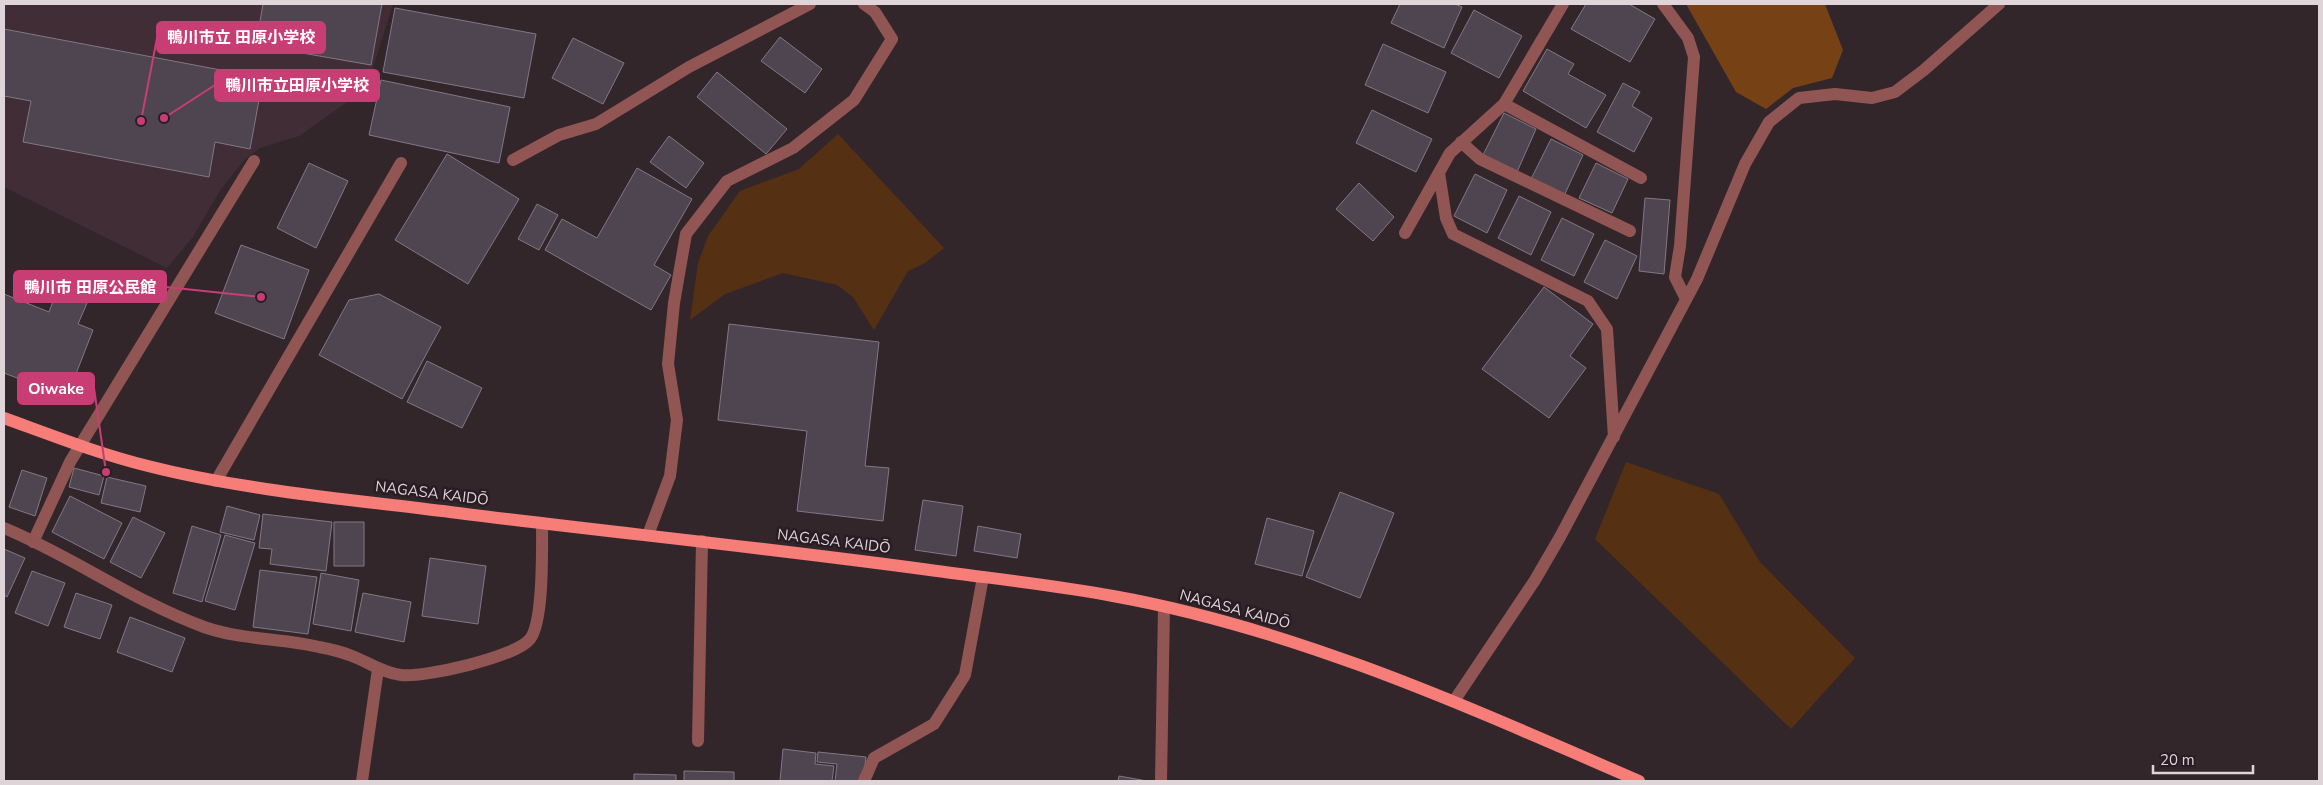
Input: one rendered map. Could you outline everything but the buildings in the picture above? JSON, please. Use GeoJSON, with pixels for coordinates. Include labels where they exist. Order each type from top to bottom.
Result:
{"type":"FeatureCollection","features":[{"type":"Feature","properties":{"kind":"main road","name":"NAGASA KAIDŌ"},"geometry":{"type":"LineString","coordinates":[[4,418],[81,446],[148,466],[216,481],[1054,586],[1164,607],[1255,630],[1454,700],[1638,781]]}},
{"type":"Feature","properties":{"kind":"street"},"geometry":{"type":"LineString","coordinates":[[513,160],[559,135],[596,124],[689,66],[810,4]]}},
{"type":"Feature","properties":{"kind":"street"},"geometry":{"type":"LineString","coordinates":[[648,535],[670,476],[676,429],[677,420],[668,364],[674,303],[686,234],[727,181],[793,148],[854,100],[892,39],[875,12],[864,4]]}},
{"type":"Feature","properties":{"kind":"street"},"geometry":{"type":"LineString","coordinates":[[1663,4],[1688,38],[1694,56],[1680,246],[1675,278],[1686,299]]}},
{"type":"Feature","properties":{"kind":"street"},"geometry":{"type":"LineString","coordinates":[[1454,700],[1535,580],[1614,437],[1697,279],[1745,164],[1769,122],[1799,98],[1835,94],[1872,98],[1895,92],[1924,70],[1999,4]]}},
{"type":"Feature","properties":{"kind":"street"},"geometry":{"type":"LineString","coordinates":[[1405,232],[1450,153],[1504,104],[1557,6]]}},
{"type":"Feature","properties":{"kind":"street"},"geometry":{"type":"LineString","coordinates":[[1504,104],[1641,178]]}},
{"type":"Feature","properties":{"kind":"street"},"geometry":{"type":"LineString","coordinates":[[1462,142],[1480,159],[1630,231]]}},
{"type":"Feature","properties":{"kind":"street"},"geometry":{"type":"LineString","coordinates":[[33,542],[70,462],[254,161]]}},
{"type":"Feature","properties":{"kind":"street"},"geometry":{"type":"LineString","coordinates":[[216,481],[401,163]]}},
{"type":"Feature","properties":{"kind":"street"},"geometry":{"type":"LineString","coordinates":[[1439,173],[1446,218],[1453,234],[1588,301],[1608,329],[1614,437]]}},
{"type":"Feature","properties":{"kind":"street"},"geometry":{"type":"LineString","coordinates":[[4,528],[120,589],[204,627],[239,636],[318,647],[351,656],[378,669],[401,676],[462,667],[508,653],[530,640],[538,618],[542,523]]}},
{"type":"Feature","properties":{"kind":"street"},"geometry":{"type":"LineString","coordinates":[[698,741],[702,541]]}},
{"type":"Feature","properties":{"kind":"street"},"geometry":{"type":"LineString","coordinates":[[864,781],[874,758],[934,724],[965,675],[984,577]]}},
{"type":"Feature","properties":{"kind":"street"},"geometry":{"type":"LineString","coordinates":[[1161,781],[1164,607]]}},
{"type":"Feature","properties":{"kind":"street"},"geometry":{"type":"LineString","coordinates":[[362,781],[378,669]]}},
{"type":"Feature","properties":{"kind":"shaded area"},"geometry":{"type":"Polygon","coordinates":[[[4,4],[393,4],[371,74],[350,100],[299,136],[260,148],[244,160],[219,192],[193,237],[167,268],[4,187],[4,4]]]}},
{"type":"Feature","properties":{"kind":"shaded area"},"geometry":{"type":"Polygon","coordinates":[[[1686,4],[1825,4],[1843,50],[1832,78],[1793,88],[1766,109],[1736,92],[1686,4]]]}},
{"type":"Feature","properties":{"kind":"shaded area"},"geometry":{"type":"Polygon","coordinates":[[[838,134],[944,248],[925,263],[908,271],[874,330],[853,297],[837,285],[783,273],[725,294],[690,320],[698,263],[708,236],[740,191],[799,169],[838,134]]]}},
{"type":"Feature","properties":{"kind":"shaded area"},"geometry":{"type":"Polygon","coordinates":[[[1626,462],[1719,494],[1760,562],[1855,658],[1791,729],[1595,539],[1626,462]]]}},
{"type":"Feature","properties":{"kind":"place","name":"鴨川市立田原小学校"},"geometry":{"type":"Point","coordinates":[164,118]}},
{"type":"Feature","properties":{"kind":"place","name":"鴨川市立 田原小学校"},"geometry":{"type":"Point","coordinates":[141,121]}},
{"type":"Feature","properties":{"kind":"place","name":"鴨川市 田原公民館"},"geometry":{"type":"Point","coordinates":[261,297]}},
{"type":"Feature","properties":{"kind":"place","name":"Oiwake"},"geometry":{"type":"Point","coordinates":[106,472]}}]}
